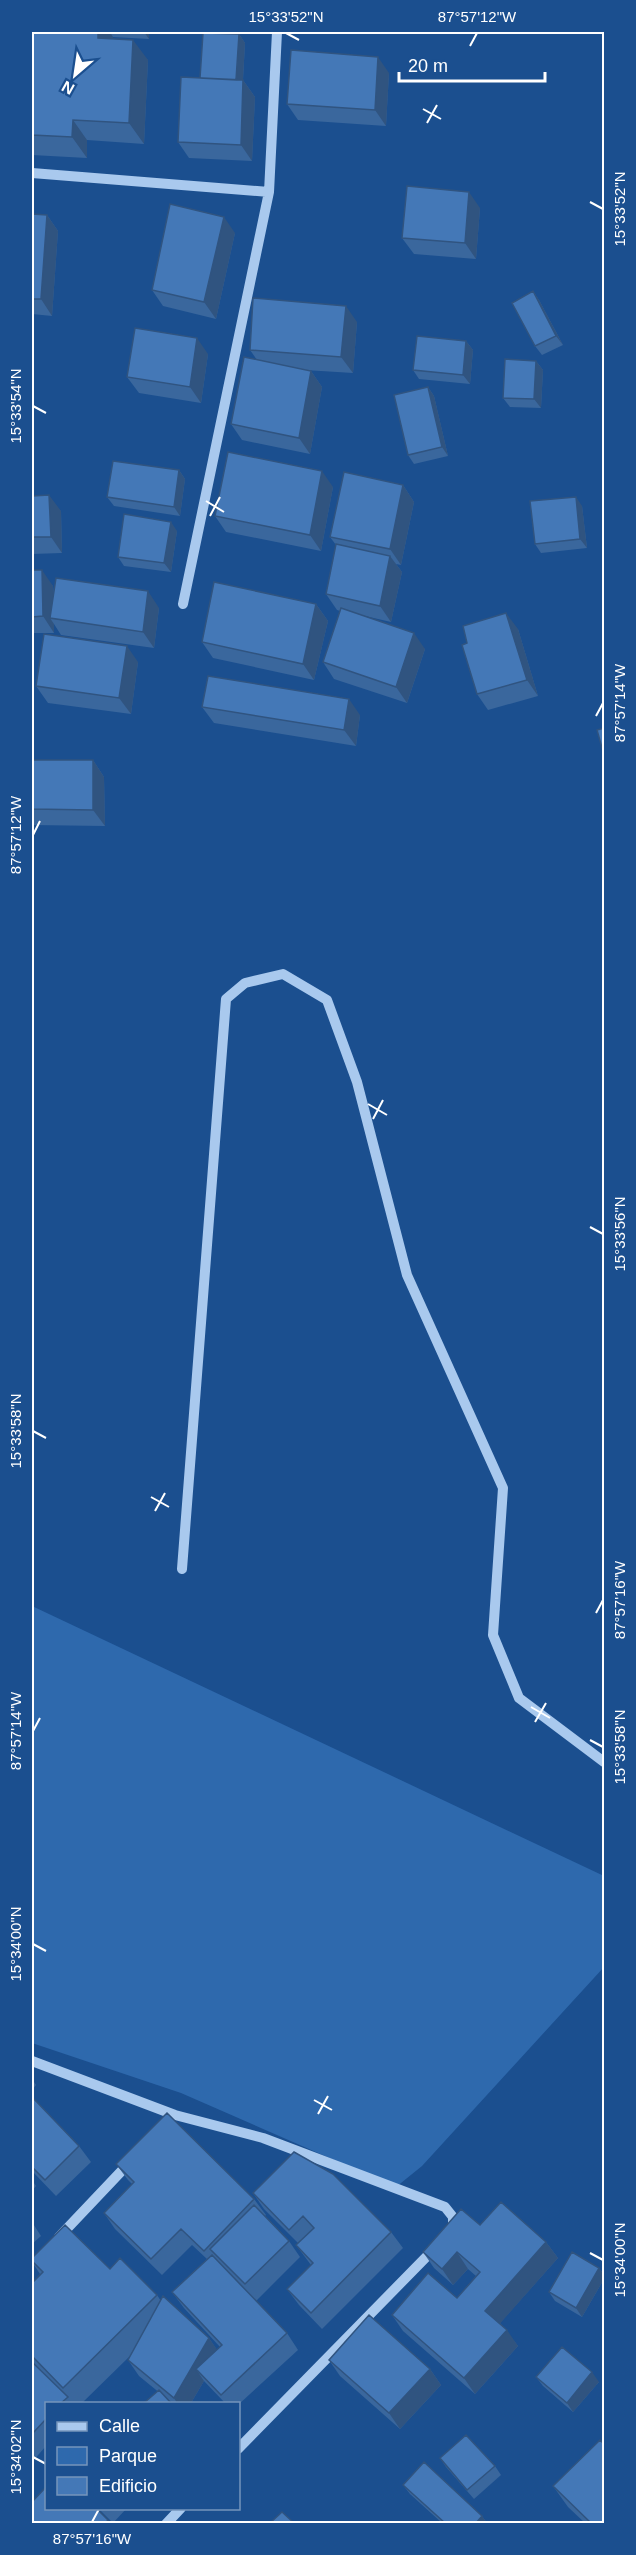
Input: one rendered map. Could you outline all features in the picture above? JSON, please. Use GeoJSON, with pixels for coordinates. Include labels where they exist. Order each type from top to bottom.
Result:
{"type":"FeatureCollection","features":[{"type":"Feature","properties":{"kind":"street"},"geometry":{"type":"LineString","coordinates":[[183,604],[269,192],[277,32]]}},
{"type":"Feature","properties":{"kind":"street"},"geometry":{"type":"LineString","coordinates":[[32,173],[269,192]]}},
{"type":"Feature","properties":{"kind":"street"},"geometry":{"type":"LineString","coordinates":[[182,1569],[226,999],[245,983],[283,974],[327,1000],[357,1082],[407,1275],[503,1488],[493,1635],[519,1698],[604,1762]]}},
{"type":"Feature","properties":{"kind":"street"},"geometry":{"type":"LineString","coordinates":[[32,2061],[171,2119],[263,2138],[445,2207],[453,2217],[454,2229],[240,2448]]}},
{"type":"Feature","properties":{"kind":"street"},"geometry":{"type":"LineString","coordinates":[[47,2249],[143,2149]]}},
{"type":"Feature","properties":{"kind":"street"},"geometry":{"type":"LineString","coordinates":[[166,2523],[179,2510]]}},
{"type":"Feature","properties":{"kind":"green space"},"geometry":{"type":"Polygon","coordinates":[[[32,1606],[604,1876],[604,1967],[422,2166],[396,2187],[181,2093],[32,2043],[32,1606]]]}},
{"type":"Feature","properties":{"kind":"building"},"geometry":{"type":"Polygon","coordinates":[[[32,32],[98,32],[98,38],[133,40],[129,123],[73,120],[72,137],[32,135],[32,32]]]}},
{"type":"Feature","properties":{"kind":"building"},"geometry":{"type":"Polygon","coordinates":[[[203,33],[239,34],[236,80],[200,78],[203,33]]]}},
{"type":"Feature","properties":{"kind":"building"},"geometry":{"type":"Polygon","coordinates":[[[291,50],[378,57],[375,110],[287,104],[291,50]]]}},
{"type":"Feature","properties":{"kind":"building"},"geometry":{"type":"Polygon","coordinates":[[[181,77],[243,80],[241,145],[178,142],[181,77]]]}},
{"type":"Feature","properties":{"kind":"building"},"geometry":{"type":"Polygon","coordinates":[[[407,186],[469,192],[465,243],[402,238],[407,186]]]}},
{"type":"Feature","properties":{"kind":"building"},"geometry":{"type":"Polygon","coordinates":[[[170,204],[224,217],[204,302],[152,290],[170,204]]]}},
{"type":"Feature","properties":{"kind":"building"},"geometry":{"type":"Polygon","coordinates":[[[32,214],[47,215],[41,299],[32,299],[32,214]]]}},
{"type":"Feature","properties":{"kind":"building"},"geometry":{"type":"Polygon","coordinates":[[[533,291],[556,336],[535,346],[512,303],[533,291]]]}},
{"type":"Feature","properties":{"kind":"building"},"geometry":{"type":"Polygon","coordinates":[[[253,298],[346,306],[341,357],[250,350],[253,298]]]}},
{"type":"Feature","properties":{"kind":"building"},"geometry":{"type":"Polygon","coordinates":[[[135,328],[197,338],[190,387],[127,377],[135,328]]]}},
{"type":"Feature","properties":{"kind":"building"},"geometry":{"type":"Polygon","coordinates":[[[417,336],[466,341],[463,375],[413,370],[417,336]]]}},
{"type":"Feature","properties":{"kind":"building"},"geometry":{"type":"Polygon","coordinates":[[[244,357],[311,371],[299,438],[231,424],[244,357]]]}},
{"type":"Feature","properties":{"kind":"building"},"geometry":{"type":"Polygon","coordinates":[[[505,359],[536,361],[534,399],[503,398],[505,359]]]}},
{"type":"Feature","properties":{"kind":"building"},"geometry":{"type":"Polygon","coordinates":[[[428,387],[442,447],[408,455],[394,395],[428,387]]]}},
{"type":"Feature","properties":{"kind":"building"},"geometry":{"type":"Polygon","coordinates":[[[228,452],[322,471],[310,535],[215,516],[228,452]]]}},
{"type":"Feature","properties":{"kind":"building"},"geometry":{"type":"Polygon","coordinates":[[[113,461],[179,470],[174,507],[107,497],[113,461]]]}},
{"type":"Feature","properties":{"kind":"building"},"geometry":{"type":"Polygon","coordinates":[[[344,472],[403,485],[390,549],[330,537],[344,472]]]}},
{"type":"Feature","properties":{"kind":"building"},"geometry":{"type":"Polygon","coordinates":[[[49,495],[51,537],[32,537],[32,496],[49,495]]]}},
{"type":"Feature","properties":{"kind":"building"},"geometry":{"type":"Polygon","coordinates":[[[576,497],[580,539],[535,544],[530,501],[576,497]]]}},
{"type":"Feature","properties":{"kind":"building"},"geometry":{"type":"Polygon","coordinates":[[[124,514],[171,522],[164,563],[118,557],[124,514]]]}},
{"type":"Feature","properties":{"kind":"building"},"geometry":{"type":"Polygon","coordinates":[[[336,544],[390,556],[380,606],[326,594],[336,544]]]}},
{"type":"Feature","properties":{"kind":"building"},"geometry":{"type":"Polygon","coordinates":[[[32,570],[42,570],[43,616],[32,617],[32,570]]]}},
{"type":"Feature","properties":{"kind":"building"},"geometry":{"type":"Polygon","coordinates":[[[56,578],[148,591],[143,632],[50,618],[56,578]]]}},
{"type":"Feature","properties":{"kind":"building"},"geometry":{"type":"Polygon","coordinates":[[[214,582],[316,604],[303,664],[202,642],[214,582]]]}},
{"type":"Feature","properties":{"kind":"building"},"geometry":{"type":"Polygon","coordinates":[[[341,608],[414,633],[396,687],[323,662],[341,608]]]}},
{"type":"Feature","properties":{"kind":"building"},"geometry":{"type":"Polygon","coordinates":[[[506,613],[527,680],[477,694],[462,645],[467,643],[463,626],[506,613]]]}},
{"type":"Feature","properties":{"kind":"building"},"geometry":{"type":"Polygon","coordinates":[[[44,634],[127,646],[119,698],[36,686],[44,634]]]}},
{"type":"Feature","properties":{"kind":"building"},"geometry":{"type":"Polygon","coordinates":[[[208,676],[349,699],[344,730],[202,707],[208,676]]]}},
{"type":"Feature","properties":{"kind":"building"},"geometry":{"type":"Polygon","coordinates":[[[604,728],[604,755],[597,730],[604,728]]]}},
{"type":"Feature","properties":{"kind":"building"},"geometry":{"type":"Polygon","coordinates":[[[32,760],[93,760],[93,810],[32,809],[32,760]]]}},
{"type":"Feature","properties":{"kind":"building"},"geometry":{"type":"Polygon","coordinates":[[[32,2097],[79,2146],[45,2180],[32,2167],[32,2097]]]}},
{"type":"Feature","properties":{"kind":"building"},"geometry":{"type":"Polygon","coordinates":[[[167,2113],[254,2199],[204,2251],[181,2229],[151,2259],[104,2213],[134,2182],[116,2164],[167,2113]]]}},
{"type":"Feature","properties":{"kind":"building"},"geometry":{"type":"Polygon","coordinates":[[[294,2152],[333,2174],[391,2232],[311,2313],[287,2289],[313,2263],[296,2245],[314,2228],[303,2216],[289,2230],[253,2193],[294,2152]]]}},
{"type":"Feature","properties":{"kind":"building"},"geometry":{"type":"Polygon","coordinates":[[[501,2202],[546,2242],[485,2311],[507,2330],[464,2378],[392,2315],[428,2273],[457,2298],[480,2272],[457,2252],[442,2269],[423,2252],[461,2209],[480,2225],[501,2202]]]}},
{"type":"Feature","properties":{"kind":"building"},"geometry":{"type":"Polygon","coordinates":[[[254,2205],[289,2241],[245,2284],[210,2249],[254,2205]]]}},
{"type":"Feature","properties":{"kind":"building"},"geometry":{"type":"Polygon","coordinates":[[[65,2225],[110,2269],[120,2258],[157,2295],[63,2388],[32,2356],[32,2283],[43,2272],[32,2261],[32,2258],[65,2225]]]}},
{"type":"Feature","properties":{"kind":"building"},"geometry":{"type":"Polygon","coordinates":[[[572,2252],[599,2268],[576,2308],[549,2292],[572,2252]]]}},
{"type":"Feature","properties":{"kind":"building"},"geometry":{"type":"Polygon","coordinates":[[[212,2255],[287,2333],[221,2395],[196,2369],[222,2345],[172,2292],[212,2255]]]}},
{"type":"Feature","properties":{"kind":"building"},"geometry":{"type":"Polygon","coordinates":[[[163,2296],[209,2338],[174,2398],[128,2360],[163,2296]]]}},
{"type":"Feature","properties":{"kind":"building"},"geometry":{"type":"Polygon","coordinates":[[[369,2315],[430,2369],[389,2413],[329,2360],[369,2315]]]}},
{"type":"Feature","properties":{"kind":"building"},"geometry":{"type":"Polygon","coordinates":[[[562,2347],[592,2372],[567,2403],[536,2377],[562,2347]]]}},
{"type":"Feature","properties":{"kind":"building"},"geometry":{"type":"Polygon","coordinates":[[[32,2362],[68,2397],[62,2402],[45,2402],[45,2420],[32,2434],[32,2362]]]}},
{"type":"Feature","properties":{"kind":"building"},"geometry":{"type":"Polygon","coordinates":[[[159,2390],[170,2402],[145,2402],[159,2390]]]}},
{"type":"Feature","properties":{"kind":"building"},"geometry":{"type":"Polygon","coordinates":[[[466,2435],[495,2466],[467,2490],[440,2458],[466,2435]]]}},
{"type":"Feature","properties":{"kind":"building"},"geometry":{"type":"Polygon","coordinates":[[[600,2440],[604,2444],[604,2523],[591,2523],[553,2486],[600,2440]]]}},
{"type":"Feature","properties":{"kind":"building"},"geometry":{"type":"Polygon","coordinates":[[[424,2462],[482,2516],[476,2523],[445,2523],[403,2485],[424,2462]]]}},
{"type":"Feature","properties":{"kind":"building"},"geometry":{"type":"Polygon","coordinates":[[[45,2488],[45,2510],[98,2510],[108,2520],[105,2523],[32,2523],[32,2502],[45,2488]]]}},
{"type":"Feature","properties":{"kind":"building"},"geometry":{"type":"Polygon","coordinates":[[[282,2512],[294,2523],[270,2523],[282,2512]]]}}]}
